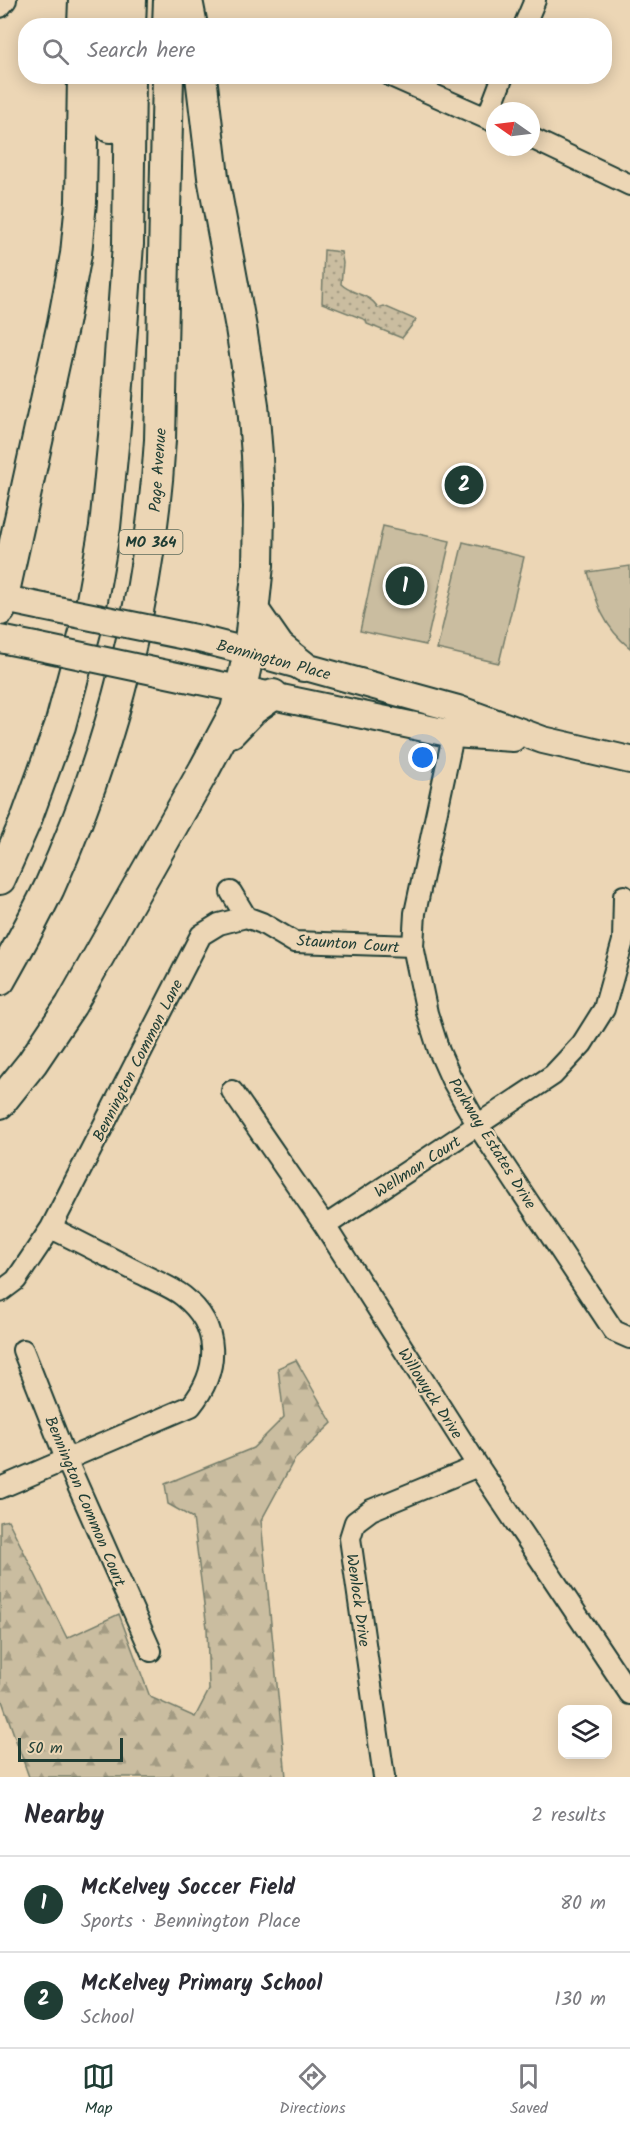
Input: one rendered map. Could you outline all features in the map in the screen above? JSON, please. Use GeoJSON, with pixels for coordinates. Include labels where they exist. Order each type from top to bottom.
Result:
{"type":"FeatureCollection","features":[{"type":"Feature","properties":{"kind":"highway"},"geometry":{"type":"LineString","coordinates":[[84,0],[84,18]]}},
{"type":"Feature","properties":{"kind":"highway"},"geometry":{"type":"LineString","coordinates":[[104,0],[105,18]]}},
{"type":"Feature","properties":{"kind":"highway"},"geometry":{"type":"LineString","coordinates":[[130,18],[131,0]]}},
{"type":"Feature","properties":{"kind":"highway"},"geometry":{"type":"LineString","coordinates":[[168,18],[169,0]]}},
{"type":"Feature","properties":{"kind":"highway"},"geometry":{"type":"LineString","coordinates":[[187,0],[190,18]]}},
{"type":"Feature","properties":{"kind":"highway"},"geometry":{"type":"LineString","coordinates":[[1,602],[7,552],[63,323],[76,254],[81,202],[83,84]]}},
{"type":"Feature","properties":{"kind":"highway"},"geometry":{"type":"LineString","coordinates":[[108,84],[110,195],[128,243]]}},
{"type":"Feature","properties":{"kind":"highway","name":"MO 364"},"geometry":{"type":"LineString","coordinates":[[0,879],[26,820],[60,726],[89,617],[105,527],[111,477],[128,243],[129,84]]}},
{"type":"Feature","properties":{"kind":"highway","name":"Page Avenue"},"geometry":{"type":"LineString","coordinates":[[0,981],[48,888],[87,793],[118,698],[141,598],[157,491],[160,440],[168,84]]}},
{"type":"Feature","properties":{"kind":"highway"},"geometry":{"type":"LineString","coordinates":[[0,1103],[32,1063],[70,1005],[124,914],[236,710],[242,688],[254,611],[259,507],[253,405],[213,177],[202,84]]}},
{"type":"Feature","properties":{"kind":"highway"},"geometry":{"type":"LineString","coordinates":[[254,611],[279,647],[303,666]]}},
{"type":"Feature","properties":{"kind":"highway"},"geometry":{"type":"LineString","coordinates":[[216,747],[253,709],[273,695]]}},
{"type":"Feature","properties":{"kind":"main road","name":"Bennington Place"},"geometry":{"type":"LineString","coordinates":[[1,602],[43,607],[195,638],[458,709],[543,740],[630,760]]}},
{"type":"Feature","properties":{"kind":"main road","name":"Bennington Place"},"geometry":{"type":"LineString","coordinates":[[0,639],[453,734],[543,740]]}},
{"type":"Feature","properties":{"kind":"street"},"geometry":{"type":"LineString","coordinates":[[0,7],[6,0]]}},
{"type":"Feature","properties":{"kind":"street"},"geometry":{"type":"LineString","coordinates":[[527,18],[535,0]]}},
{"type":"Feature","properties":{"kind":"street"},"geometry":{"type":"LineString","coordinates":[[409,84],[486,118]]}},
{"type":"Feature","properties":{"kind":"street"},"geometry":{"type":"LineString","coordinates":[[496,102],[501,84]]}},
{"type":"Feature","properties":{"kind":"street"},"geometry":{"type":"LineString","coordinates":[[540,142],[630,185]]}},
{"type":"Feature","properties":{"kind":"street","name":"Parkway Estates Drive"},"geometry":{"type":"LineString","coordinates":[[458,709],[415,914],[413,946],[427,1013],[439,1051],[478,1126],[614,1331],[630,1338]]}},
{"type":"Feature","properties":{"kind":"street"},"geometry":{"type":"LineString","coordinates":[[231,892],[246,917]]}},
{"type":"Feature","properties":{"kind":"street","name":"Wellman Court"},"geometry":{"type":"LineString","coordinates":[[325,1227],[553,1075],[582,1044],[604,1009],[610,992],[623,941],[624,896]]}},
{"type":"Feature","properties":{"kind":"street","name":"Staunton Court"},"geometry":{"type":"LineString","coordinates":[[246,917],[262,923],[294,942],[413,946]]}},
{"type":"Feature","properties":{"kind":"street","name":"Bennington Common Lane"},"geometry":{"type":"LineString","coordinates":[[0,1292],[16,1280],[51,1228],[201,935],[219,924],[246,917]]}},
{"type":"Feature","properties":{"kind":"street","name":"Willowyck Drive"},"geometry":{"type":"LineString","coordinates":[[232,1091],[325,1227],[478,1466],[630,1694]]}},
{"type":"Feature","properties":{"kind":"street"},"geometry":{"type":"LineString","coordinates":[[0,1488],[191,1406],[200,1395],[212,1366],[211,1343],[204,1317],[182,1295],[51,1228]]}},
{"type":"Feature","properties":{"kind":"street","name":"Bennington Common Court"},"geometry":{"type":"LineString","coordinates":[[23,1350],[66,1459],[151,1651]]}},
{"type":"Feature","properties":{"kind":"street","name":"Wenlock Drive"},"geometry":{"type":"LineString","coordinates":[[384,1777],[350,1538],[355,1522],[371,1510],[478,1466]]}},
{"type":"Feature","properties":{"kind":"green space"},"geometry":{"type":"Polygon","coordinates":[[[324,250],[341,252],[343,263],[341,284],[345,288],[370,299],[378,308],[384,306],[416,320],[402,338],[367,324],[366,320],[322,303],[324,250]]]}},
{"type":"Feature","properties":{"kind":"green space"},"geometry":{"type":"Polygon","coordinates":[[[383,526],[450,541],[426,645],[360,631],[383,526]]]}},
{"type":"Feature","properties":{"kind":"green space"},"geometry":{"type":"Polygon","coordinates":[[[463,542],[524,557],[499,663],[437,649],[463,542]]]}},
{"type":"Feature","properties":{"kind":"green space"},"geometry":{"type":"Polygon","coordinates":[[[630,566],[630,648],[613,631],[602,614],[588,572],[630,566]]]}},
{"type":"Feature","properties":{"kind":"green space"},"geometry":{"type":"Polygon","coordinates":[[[296,1360],[332,1423],[294,1460],[261,1521],[286,1777],[29,1777],[0,1695],[0,1522],[8,1520],[67,1638],[119,1614],[150,1697],[195,1717],[209,1690],[207,1628],[193,1518],[168,1504],[165,1484],[253,1448],[284,1417],[278,1368],[296,1360]]]}},
{"type":"Feature","properties":{"kind":"place","name":"McKelvey Primary School"},"geometry":{"type":"Point","coordinates":[464,485]}},
{"type":"Feature","properties":{"kind":"place","name":"McKelvey Soccer Field"},"geometry":{"type":"Point","coordinates":[405,586]}}]}
